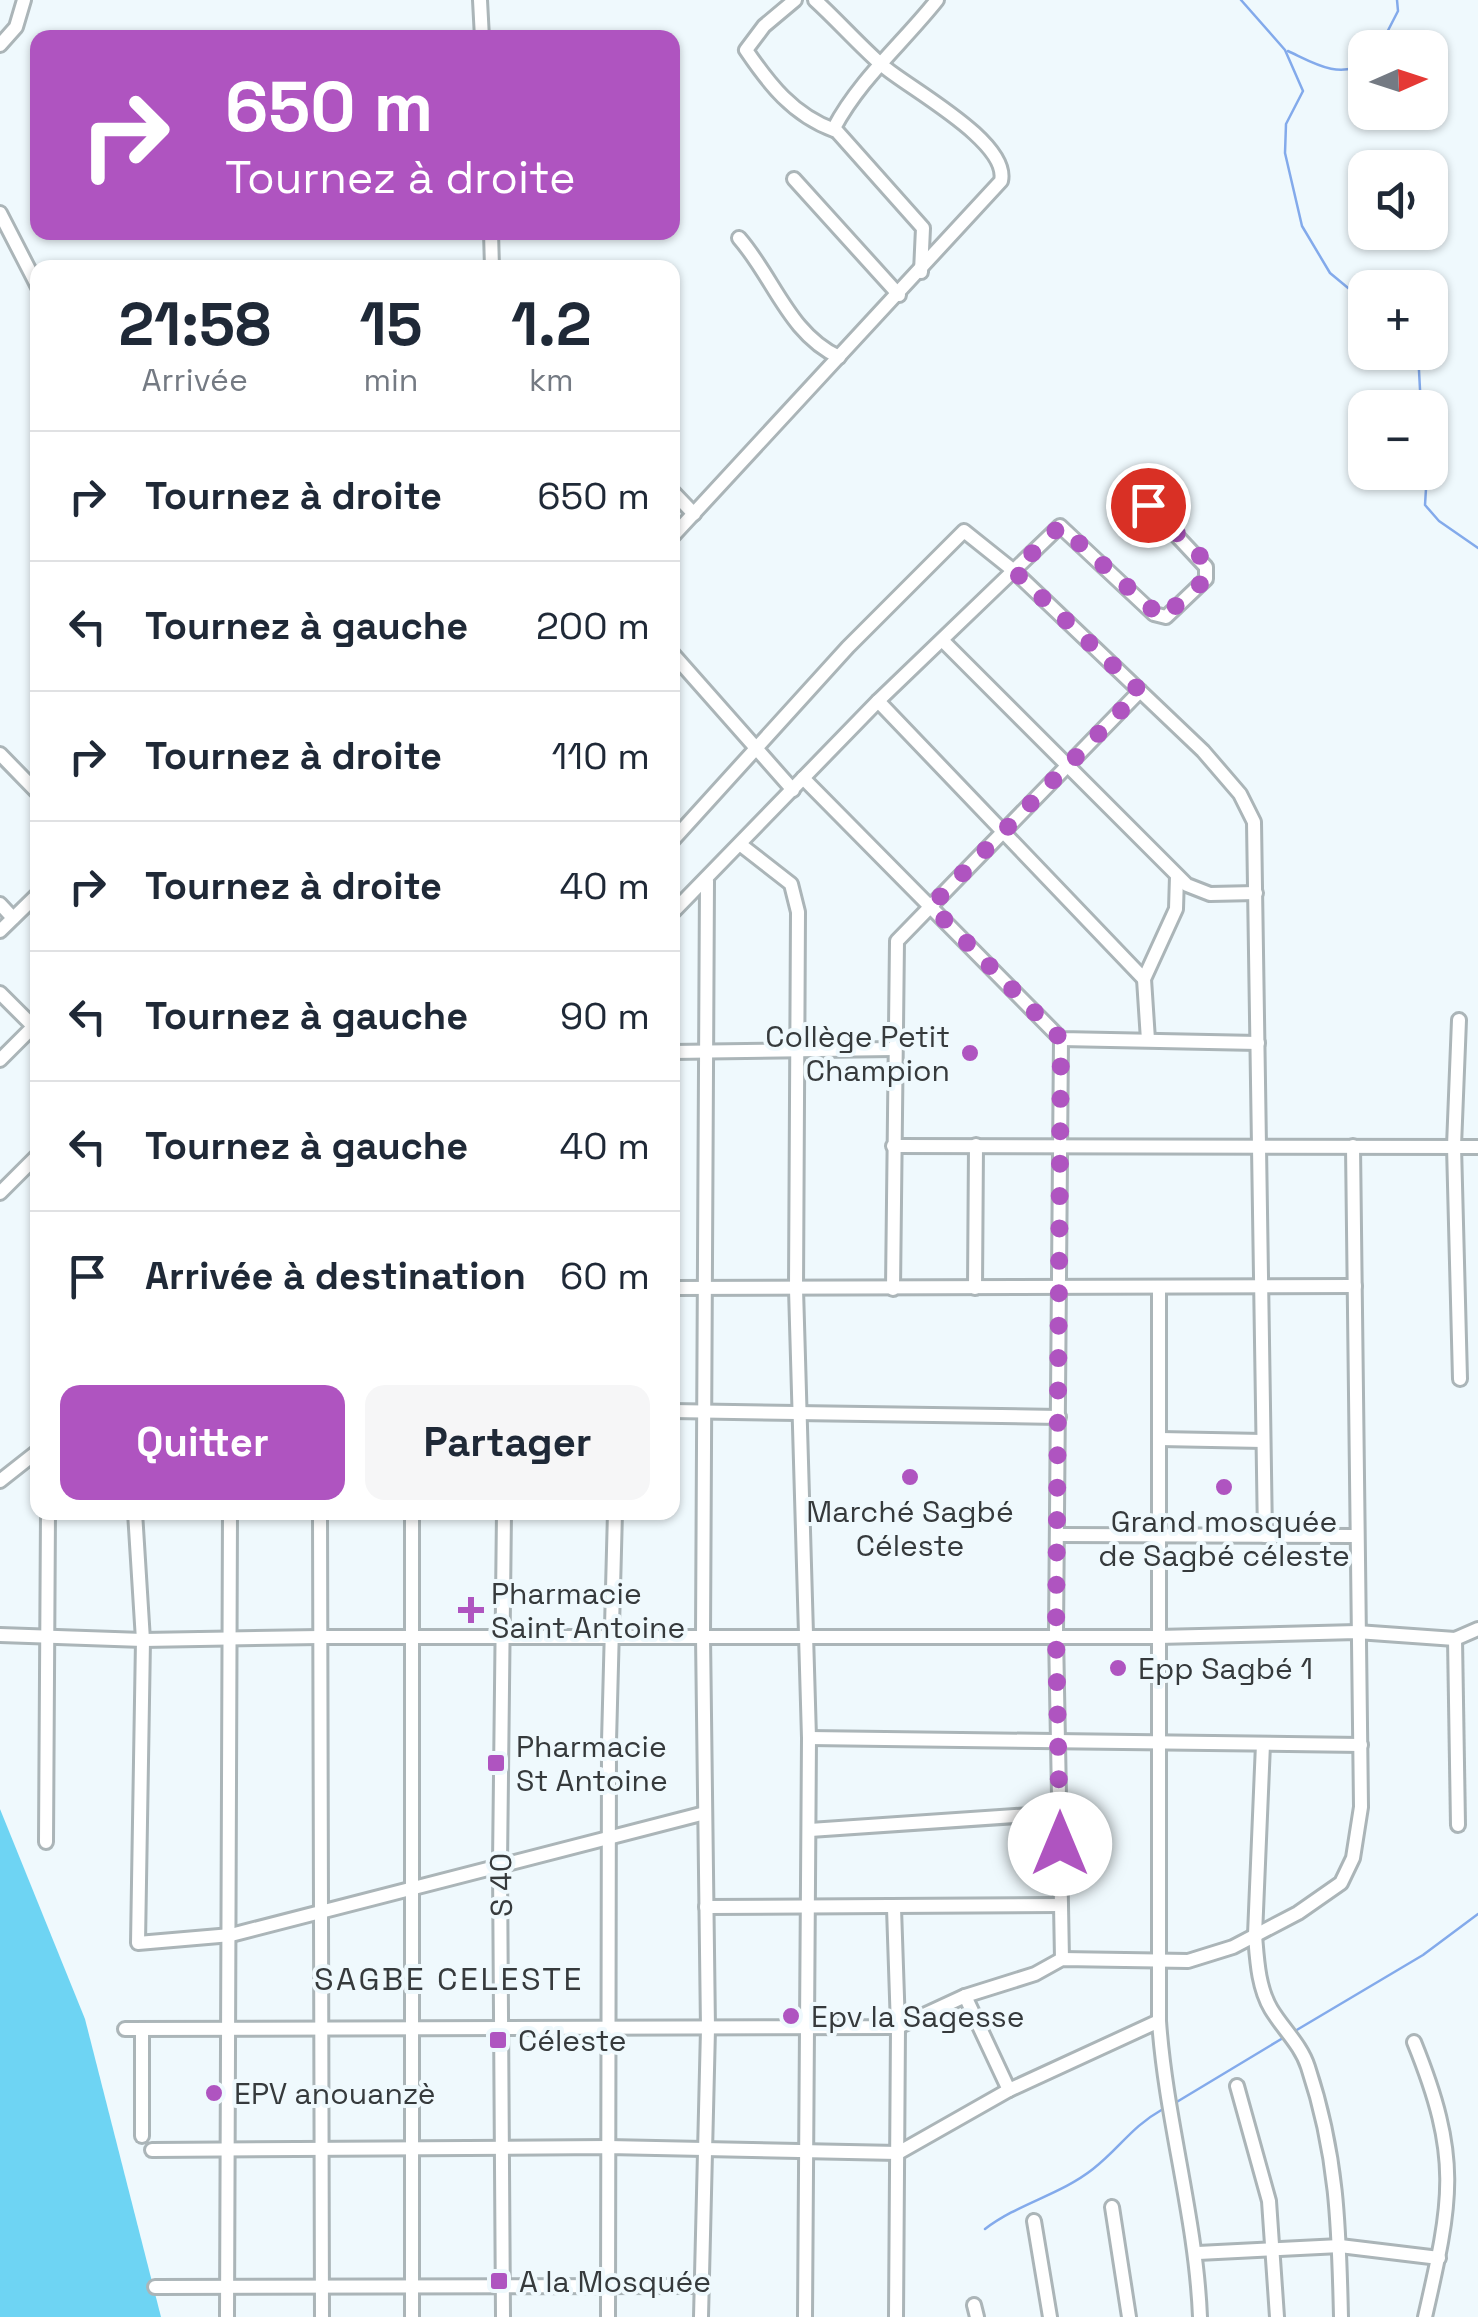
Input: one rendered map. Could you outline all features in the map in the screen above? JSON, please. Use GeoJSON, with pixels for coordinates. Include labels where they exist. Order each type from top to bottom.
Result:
{"type":"FeatureCollection","features":[{"type":"Feature","properties":{"kind":"street"},"geometry":{"type":"LineString","coordinates":[[0,45],[16,27],[24,0]]}},
{"type":"Feature","properties":{"kind":"street"},"geometry":{"type":"LineString","coordinates":[[480,0],[482,30]]}},
{"type":"Feature","properties":{"kind":"street"},"geometry":{"type":"LineString","coordinates":[[795,0],[764,26],[746,50],[774,89],[802,116],[834,130],[924,228],[921,272]]}},
{"type":"Feature","properties":{"kind":"street"},"geometry":{"type":"LineString","coordinates":[[680,529],[991,197],[1004,172],[994,155],[947,110],[882,66],[816,0]]}},
{"type":"Feature","properties":{"kind":"street"},"geometry":{"type":"LineString","coordinates":[[834,130],[869,75],[882,66],[937,0]]}},
{"type":"Feature","properties":{"kind":"street"},"geometry":{"type":"LineString","coordinates":[[794,179],[899,296]]}},
{"type":"Feature","properties":{"kind":"street"},"geometry":{"type":"LineString","coordinates":[[0,213],[30,271]]}},
{"type":"Feature","properties":{"kind":"street"},"geometry":{"type":"LineString","coordinates":[[738,238],[767,272],[800,331],[817,347],[839,358]]}},
{"type":"Feature","properties":{"kind":"street"},"geometry":{"type":"LineString","coordinates":[[680,499],[694,514]]}},
{"type":"Feature","properties":{"kind":"street"},"geometry":{"type":"LineString","coordinates":[[680,906],[878,701],[944,642],[1060,526],[1154,614],[1166,617],[1206,579],[1206,567],[1148,505]]}},
{"type":"Feature","properties":{"kind":"street"},"geometry":{"type":"LineString","coordinates":[[680,832],[848,646],[964,531],[1014,571],[1223,772],[1250,809],[1254,822],[1265,1536]]}},
{"type":"Feature","properties":{"kind":"street"},"geometry":{"type":"LineString","coordinates":[[944,642],[1070,764],[1177,876],[1210,894],[1256,893]]}},
{"type":"Feature","properties":{"kind":"street"},"geometry":{"type":"LineString","coordinates":[[680,663],[793,790]]}},
{"type":"Feature","properties":{"kind":"street"},"geometry":{"type":"LineString","coordinates":[[893,1289],[897,941],[1140,691]]}},
{"type":"Feature","properties":{"kind":"street"},"geometry":{"type":"LineString","coordinates":[[878,701],[1144,979]]}},
{"type":"Feature","properties":{"kind":"street"},"geometry":{"type":"LineString","coordinates":[[0,754],[30,786]]}},
{"type":"Feature","properties":{"kind":"street"},"geometry":{"type":"LineString","coordinates":[[803,778],[1061,1039],[1258,1042]]}},
{"type":"Feature","properties":{"kind":"street"},"geometry":{"type":"LineString","coordinates":[[741,846],[791,884],[797,897],[796,1288],[810,1738],[805,2317]]}},
{"type":"Feature","properties":{"kind":"street"},"geometry":{"type":"LineString","coordinates":[[1148,1040],[1144,979],[1176,909],[1177,876]]}},
{"type":"Feature","properties":{"kind":"street"},"geometry":{"type":"LineString","coordinates":[[701,2317],[708,2029],[702,1636],[707,1411],[707,881]]}},
{"type":"Feature","properties":{"kind":"street"},"geometry":{"type":"LineString","coordinates":[[0,931],[30,902]]}},
{"type":"Feature","properties":{"kind":"street"},"geometry":{"type":"LineString","coordinates":[[0,904],[13,918]]}},
{"type":"Feature","properties":{"kind":"street"},"geometry":{"type":"LineString","coordinates":[[0,993],[30,1021]]}},
{"type":"Feature","properties":{"kind":"street"},"geometry":{"type":"LineString","coordinates":[[1459,1020],[1454,1146],[1460,1380]]}},
{"type":"Feature","properties":{"kind":"street"},"geometry":{"type":"LineString","coordinates":[[0,1060],[30,1032]]}},
{"type":"Feature","properties":{"kind":"street"},"geometry":{"type":"LineString","coordinates":[[1061,1039],[1056,1634],[1062,1959]]}},
{"type":"Feature","properties":{"kind":"street"},"geometry":{"type":"LineString","coordinates":[[680,1052],[894,1048]]}},
{"type":"Feature","properties":{"kind":"street"},"geometry":{"type":"LineString","coordinates":[[975,1288],[976,1145]]}},
{"type":"Feature","properties":{"kind":"street"},"geometry":{"type":"LineString","coordinates":[[894,1146],[1478,1147]]}},
{"type":"Feature","properties":{"kind":"street"},"geometry":{"type":"LineString","coordinates":[[124,2029],[898,2027],[965,1996],[1035,1974],[1062,1959],[1198,1960],[1316,1902],[1348,1871],[1361,1807],[1353,1146]]}},
{"type":"Feature","properties":{"kind":"street"},"geometry":{"type":"LineString","coordinates":[[0,1193],[30,1164]]}},
{"type":"Feature","properties":{"kind":"street"},"geometry":{"type":"LineString","coordinates":[[1159,1286],[1156,1744],[1159,2021],[1166,2095],[1198,2254],[1200,2317]]}},
{"type":"Feature","properties":{"kind":"street"},"geometry":{"type":"LineString","coordinates":[[680,1288],[1355,1286]]}},
{"type":"Feature","properties":{"kind":"street"},"geometry":{"type":"LineString","coordinates":[[680,1411],[1059,1417]]}},
{"type":"Feature","properties":{"kind":"street"},"geometry":{"type":"LineString","coordinates":[[1160,1438],[1263,1441]]}},
{"type":"Feature","properties":{"kind":"street"},"geometry":{"type":"LineString","coordinates":[[0,1481],[30,1457]]}},
{"type":"Feature","properties":{"kind":"street"},"geometry":{"type":"LineString","coordinates":[[46,1842],[48,1520]]}},
{"type":"Feature","properties":{"kind":"street"},"geometry":{"type":"LineString","coordinates":[[136,1520],[144,1640],[136,1940],[168,1943],[230,1936],[705,1814]]}},
{"type":"Feature","properties":{"kind":"street"},"geometry":{"type":"LineString","coordinates":[[227,2317],[230,1520]]}},
{"type":"Feature","properties":{"kind":"street"},"geometry":{"type":"LineString","coordinates":[[320,1520],[322,2317]]}},
{"type":"Feature","properties":{"kind":"street"},"geometry":{"type":"LineString","coordinates":[[412,1520],[412,2317]]}},
{"type":"Feature","properties":{"kind":"street","name":"S 40"},"geometry":{"type":"LineString","coordinates":[[504,1520],[500,1864],[504,2317]]}},
{"type":"Feature","properties":{"kind":"street"},"geometry":{"type":"LineString","coordinates":[[608,2317],[609,1838],[615,1520]]}},
{"type":"Feature","properties":{"kind":"street"},"geometry":{"type":"LineString","coordinates":[[1059,1535],[1356,1536]]}},
{"type":"Feature","properties":{"kind":"street"},"geometry":{"type":"LineString","coordinates":[[0,1634],[231,1641],[319,1636],[1158,1637],[1357,1632],[1455,1639],[1478,1629]]}},
{"type":"Feature","properties":{"kind":"street"},"geometry":{"type":"LineString","coordinates":[[1455,1639],[1458,1826]]}},
{"type":"Feature","properties":{"kind":"street"},"geometry":{"type":"LineString","coordinates":[[810,1738],[921,1736],[1060,1743],[1361,1745]]}},
{"type":"Feature","properties":{"kind":"street"},"geometry":{"type":"LineString","coordinates":[[1263,1744],[1254,1934],[1266,2000],[1307,2063],[1326,2132],[1338,2187],[1341,2317]]}},
{"type":"Feature","properties":{"kind":"street"},"geometry":{"type":"LineString","coordinates":[[810,1830],[1060,1813]]}},
{"type":"Feature","properties":{"kind":"street"},"geometry":{"type":"LineString","coordinates":[[706,1907],[1061,1905]]}},
{"type":"Feature","properties":{"kind":"street"},"geometry":{"type":"LineString","coordinates":[[894,1908],[898,2027],[896,2317]]}},
{"type":"Feature","properties":{"kind":"street"},"geometry":{"type":"LineString","coordinates":[[965,1996],[1009,2090]]}},
{"type":"Feature","properties":{"kind":"street"},"geometry":{"type":"LineString","coordinates":[[152,2150],[608,2146],[898,2152],[1009,2090],[1159,2021]]}},
{"type":"Feature","properties":{"kind":"street"},"geometry":{"type":"LineString","coordinates":[[142,2029],[142,2136]]}},
{"type":"Feature","properties":{"kind":"street"},"geometry":{"type":"LineString","coordinates":[[1414,2042],[1434,2090],[1446,2147],[1450,2202],[1426,2317]]}},
{"type":"Feature","properties":{"kind":"street"},"geometry":{"type":"LineString","coordinates":[[1237,2086],[1263,2174],[1276,2250],[1277,2317]]}},
{"type":"Feature","properties":{"kind":"street"},"geometry":{"type":"LineString","coordinates":[[1112,2206],[1130,2317]]}},
{"type":"Feature","properties":{"kind":"street"},"geometry":{"type":"LineString","coordinates":[[1034,2221],[1050,2317]]}},
{"type":"Feature","properties":{"kind":"street"},"geometry":{"type":"LineString","coordinates":[[1198,2254],[1340,2246],[1439,2258]]}},
{"type":"Feature","properties":{"kind":"street"},"geometry":{"type":"LineString","coordinates":[[155,2287],[320,2285],[608,2290],[701,2286]]}},
{"type":"Feature","properties":{"kind":"shaded area"},"geometry":{"type":"Polygon","coordinates":[[[0,1809],[85,2019],[161,2317],[0,2317],[0,1809]]]}},
{"type":"Feature","properties":{"kind":"waterway"},"geometry":{"type":"LineString","coordinates":[[1241,0],[1285,50],[1303,91],[1286,124],[1285,153],[1302,226],[1330,273],[1348,288]]}},
{"type":"Feature","properties":{"kind":"waterway"},"geometry":{"type":"LineString","coordinates":[[1388,30],[1398,11],[1397,0]]}},
{"type":"Feature","properties":{"kind":"waterway"},"geometry":{"type":"LineString","coordinates":[[1288,51],[1317,64],[1348,69]]}},
{"type":"Feature","properties":{"kind":"waterway"},"geometry":{"type":"LineString","coordinates":[[1419,370],[1420,390]]}},
{"type":"Feature","properties":{"kind":"waterway"},"geometry":{"type":"LineString","coordinates":[[1426,490],[1425,505],[1439,521],[1478,548]]}},
{"type":"Feature","properties":{"kind":"waterway"},"geometry":{"type":"LineString","coordinates":[[1295,2031],[1423,1955],[1478,1914]]}},
{"type":"Feature","properties":{"kind":"waterway"},"geometry":{"type":"LineString","coordinates":[[1175,2103],[1283,2038]]}},
{"type":"Feature","properties":{"kind":"waterway"},"geometry":{"type":"LineString","coordinates":[[985,2229],[1080,2178],[1163,2109]]}},
{"type":"Feature","properties":{"kind":"place","name":"Collège Petit Champion"},"geometry":{"type":"Point","coordinates":[970,1053]}},
{"type":"Feature","properties":{"kind":"place","name":"Marché Sagbé Céleste"},"geometry":{"type":"Point","coordinates":[910,1477]}},
{"type":"Feature","properties":{"kind":"place","name":"Grand mosquée de Sagbé céleste"},"geometry":{"type":"Point","coordinates":[1224,1487]}},
{"type":"Feature","properties":{"kind":"place","name":"Pharmacie Saint Antoine"},"geometry":{"type":"Point","coordinates":[471,1610]}},
{"type":"Feature","properties":{"kind":"place","name":"Epp Sagbé 1"},"geometry":{"type":"Point","coordinates":[1118,1668]}},
{"type":"Feature","properties":{"kind":"place","name":"Pharmacie St Antoine"},"geometry":{"type":"Point","coordinates":[496,1763]}},
{"type":"Feature","properties":{"kind":"place","name":"Epv la Sagesse"},"geometry":{"type":"Point","coordinates":[791,2016]}},
{"type":"Feature","properties":{"kind":"place","name":"Céleste"},"geometry":{"type":"Point","coordinates":[498,2040]}},
{"type":"Feature","properties":{"kind":"place","name":"EPV anouanzè"},"geometry":{"type":"Point","coordinates":[214,2093]}},
{"type":"Feature","properties":{"kind":"place","name":"A la Mosquée"},"geometry":{"type":"Point","coordinates":[499,2281]}},
{"type":"Feature","properties":{"kind":"district","name":"SAGBE CELESTE"},"geometry":{"type":"Point","coordinates":[449,1979]}},
{"type":"Feature","properties":{"kind":"route"},"geometry":{"type":"LineString","coordinates":[[1060,1844],[1056,1634],[1061,1039],[931,906],[1140,691],[1014,571],[1060,526],[1154,614],[1166,617],[1206,579],[1206,567],[1201,557],[1148,505]]}}]}
